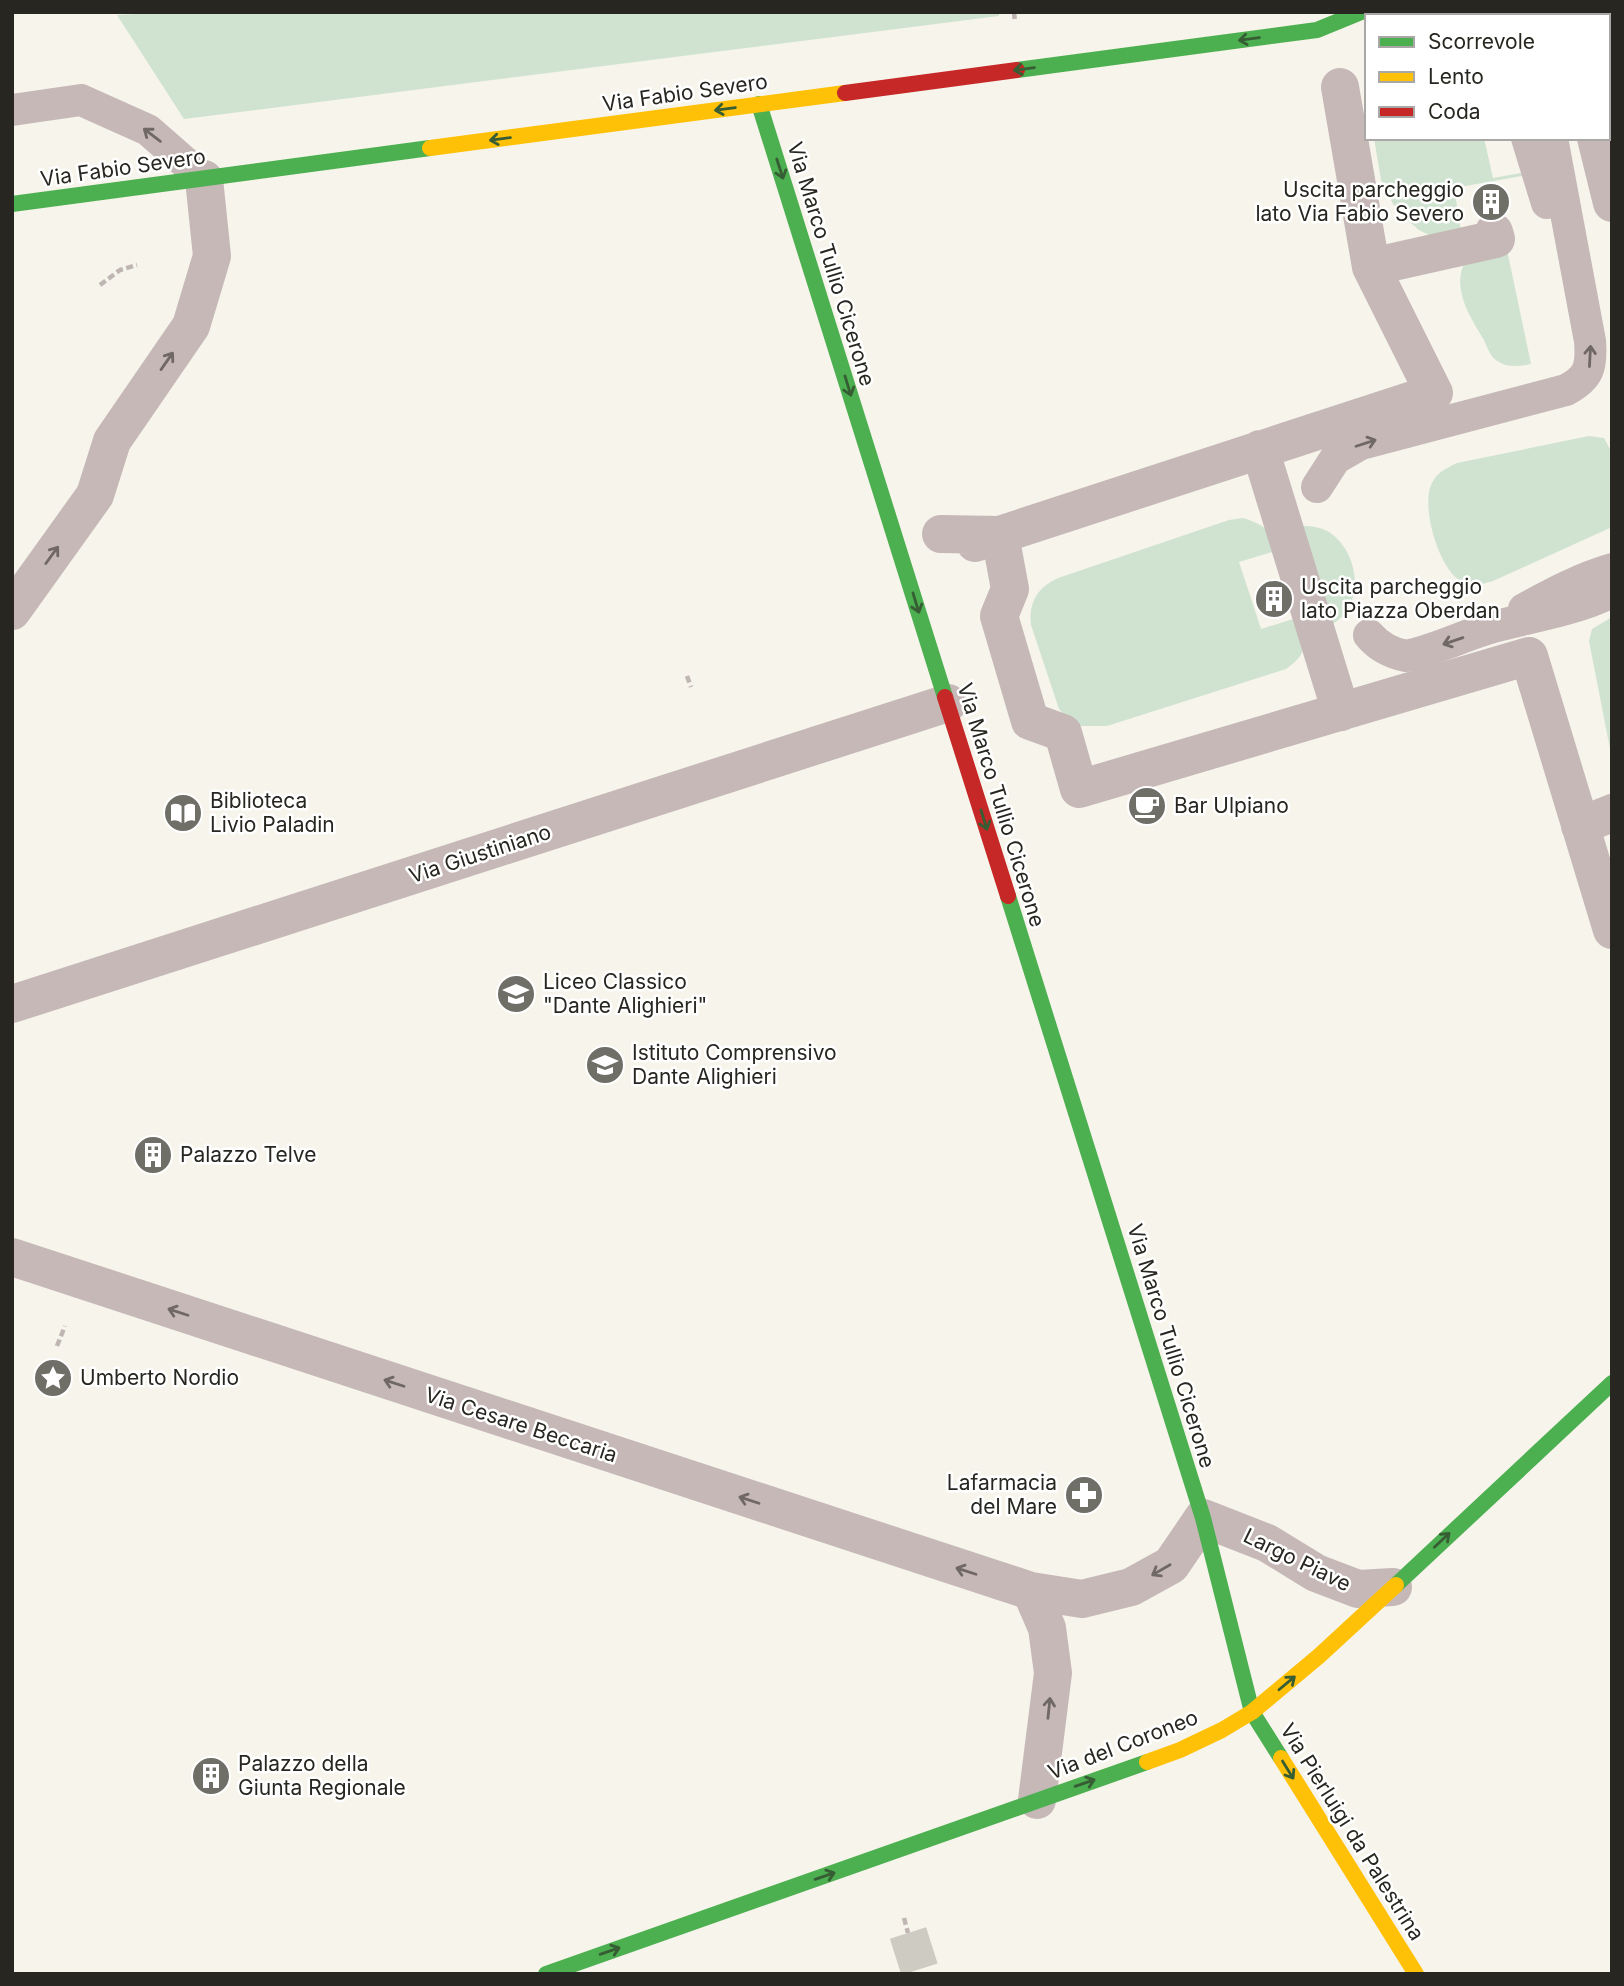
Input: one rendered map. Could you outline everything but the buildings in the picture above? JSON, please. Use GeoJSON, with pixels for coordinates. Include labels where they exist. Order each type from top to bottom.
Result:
{"type":"FeatureCollection","features":[{"type":"Feature","properties":{"kind":"main road","name":"Via Fabio Severo"},"geometry":{"type":"LineString","coordinates":[[12,204],[1317,30],[1361,12]]}},
{"type":"Feature","properties":{"kind":"main road","name":"Via Marco Tullio Cicerone"},"geometry":{"type":"LineString","coordinates":[[759,104],[1203,1518]]}},
{"type":"Feature","properties":{"kind":"main road","name":"Via del Coroneo"},"geometry":{"type":"LineString","coordinates":[[546,1974],[1180,1749],[1252,1712],[1319,1656],[1612,1383]]}},
{"type":"Feature","properties":{"kind":"main road","name":"Largo Piave"},"geometry":{"type":"LineString","coordinates":[[1203,1518],[1252,1712]]}},
{"type":"Feature","properties":{"kind":"main road","name":"Via Pierluigi da Palestrina"},"geometry":{"type":"LineString","coordinates":[[1252,1712],[1416,1974]]}},
{"type":"Feature","properties":{"kind":"street"},"geometry":{"type":"LineString","coordinates":[[944,543],[1000,535],[1434,393],[1371,267],[1341,92]]}},
{"type":"Feature","properties":{"kind":"street"},"geometry":{"type":"LineString","coordinates":[[1596,140],[1612,203]]}},
{"type":"Feature","properties":{"kind":"street"},"geometry":{"type":"LineString","coordinates":[[12,611],[95,495],[112,440],[191,326],[212,256],[204,178]]}},
{"type":"Feature","properties":{"kind":"street"},"geometry":{"type":"LineString","coordinates":[[1371,267],[1496,239],[1494,232]]}},
{"type":"Feature","properties":{"kind":"street"},"geometry":{"type":"LineString","coordinates":[[1260,449],[1296,580],[1341,712]]}},
{"type":"Feature","properties":{"kind":"street"},"geometry":{"type":"LineString","coordinates":[[1000,535],[1010,589],[999,616],[1030,721],[1063,733],[1079,789],[1529,656],[1596,819],[1612,930]]}},
{"type":"Feature","properties":{"kind":"street","name":"Via Giustiniano"},"geometry":{"type":"LineString","coordinates":[[12,1004],[948,703]]}},
{"type":"Feature","properties":{"kind":"street","name":"Via Cesare Beccaria"},"geometry":{"type":"LineString","coordinates":[[12,1257],[1031,1591]]}},
{"type":"Feature","properties":{"kind":"street"},"geometry":{"type":"LineString","coordinates":[[1031,1591],[1082,1599],[1131,1587],[1171,1565],[1203,1518]]}},
{"type":"Feature","properties":{"kind":"street","name":"Largo Piave"},"geometry":{"type":"LineString","coordinates":[[1203,1518],[1267,1543],[1316,1573],[1359,1589],[1393,1587]]}},
{"type":"Feature","properties":{"kind":"street"},"geometry":{"type":"LineString","coordinates":[[1031,1591],[1047,1628],[1053,1672],[1037,1800]]}},
{"type":"Feature","properties":{"kind":"lane"},"geometry":{"type":"LineString","coordinates":[[12,88],[54,82],[81,100],[148,130],[204,178]]}},
{"type":"Feature","properties":{"kind":"lane"},"geometry":{"type":"LineString","coordinates":[[12,110],[81,100]]}},
{"type":"Feature","properties":{"kind":"lane"},"geometry":{"type":"LineString","coordinates":[[1528,140],[1544,197],[1571,243]]}},
{"type":"Feature","properties":{"kind":"lane"},"geometry":{"type":"LineString","coordinates":[[1317,486],[1335,459],[1361,444],[1566,390],[1580,383],[1589,371],[1591,355],[1552,140]]}},
{"type":"Feature","properties":{"kind":"lane"},"geometry":{"type":"LineString","coordinates":[[1493,627],[1555,592],[1593,574],[1612,569]]}},
{"type":"Feature","properties":{"kind":"lane"},"geometry":{"type":"LineString","coordinates":[[1369,635],[1378,645],[1406,656],[1493,627],[1589,603],[1612,592]]}},
{"type":"Feature","properties":{"kind":"path"},"geometry":{"type":"LineString","coordinates":[[1014,12],[1015,22]]}},
{"type":"Feature","properties":{"kind":"path"},"geometry":{"type":"LineString","coordinates":[[100,285],[120,270],[137,265]]}},
{"type":"Feature","properties":{"kind":"path"},"geometry":{"type":"LineString","coordinates":[[687,676],[691,687]]}},
{"type":"Feature","properties":{"kind":"path"},"geometry":{"type":"LineString","coordinates":[[57,1346],[65,1326]]}},
{"type":"Feature","properties":{"kind":"path"},"geometry":{"type":"LineString","coordinates":[[904,1918],[908,1933]]}},
{"type":"Feature","properties":{"kind":"green space"},"geometry":{"type":"Polygon","coordinates":[[[173,12],[999,12],[999,16],[184,119],[117,15],[173,12]]]}},
{"type":"Feature","properties":{"kind":"green space"},"geometry":{"type":"Polygon","coordinates":[[[1374,140],[1484,140],[1493,178],[1521,173],[1522,176],[1454,188],[1461,231],[1433,237],[1419,230],[1404,217],[1393,204],[1381,180],[1374,140]]]}},
{"type":"Feature","properties":{"kind":"green space"},"geometry":{"type":"Polygon","coordinates":[[[1506,245],[1531,364],[1519,366],[1503,364],[1493,358],[1469,313],[1460,284],[1464,264],[1506,245]]]}},
{"type":"Feature","properties":{"kind":"green space"},"geometry":{"type":"Polygon","coordinates":[[[1589,436],[1604,438],[1612,453],[1612,527],[1493,581],[1469,584],[1453,575],[1439,551],[1430,521],[1429,493],[1437,476],[1457,463],[1589,436]]]}},
{"type":"Feature","properties":{"kind":"green space"},"geometry":{"type":"Polygon","coordinates":[[[1243,518],[1266,529],[1282,549],[1239,562],[1261,629],[1303,616],[1304,646],[1294,663],[1286,669],[1107,726],[1081,726],[1070,721],[1059,709],[1031,625],[1033,602],[1041,590],[1061,577],[1229,520],[1243,518]]]}},
{"type":"Feature","properties":{"kind":"green space"},"geometry":{"type":"Polygon","coordinates":[[[1302,526],[1329,532],[1348,554],[1353,568],[1355,582],[1348,609],[1339,620],[1326,627],[1302,526]]]}},
{"type":"Feature","properties":{"kind":"green space"},"geometry":{"type":"Polygon","coordinates":[[[1612,617],[1612,759],[1589,641],[1592,629],[1612,617]]]}},
{"type":"Feature","properties":{"kind":"tunnel"},"geometry":{"type":"LineString","coordinates":[[908,1933],[921,1974]]}},
{"type":"Feature","properties":{"kind":"traffic: fast"},"geometry":{"type":"LineString","coordinates":[[1017,70],[1317,30],[1361,12]]}},
{"type":"Feature","properties":{"kind":"traffic: fast"},"geometry":{"type":"LineString","coordinates":[[759,104],[945,697]]}},
{"type":"Feature","properties":{"kind":"traffic: fast"},"geometry":{"type":"LineString","coordinates":[[12,204],[430,148]]}},
{"type":"Feature","properties":{"kind":"traffic: fast"},"geometry":{"type":"LineString","coordinates":[[1008,896],[1203,1518],[1252,1712],[1281,1758]]}},
{"type":"Feature","properties":{"kind":"traffic: fast"},"geometry":{"type":"LineString","coordinates":[[1396,1585],[1612,1383]]}},
{"type":"Feature","properties":{"kind":"traffic: fast"},"geometry":{"type":"LineString","coordinates":[[546,1974],[1147,1762]]}},
{"type":"Feature","properties":{"kind":"traffic: slow"},"geometry":{"type":"LineString","coordinates":[[430,148],[845,93]]}},
{"type":"Feature","properties":{"kind":"traffic: slow"},"geometry":{"type":"LineString","coordinates":[[1147,1762],[1180,1750],[1252,1712],[1319,1656],[1396,1585]]}},
{"type":"Feature","properties":{"kind":"traffic: slow"},"geometry":{"type":"LineString","coordinates":[[1281,1758],[1416,1974]]}},
{"type":"Feature","properties":{"kind":"traffic: jam"},"geometry":{"type":"LineString","coordinates":[[845,93],[1017,70]]}},
{"type":"Feature","properties":{"kind":"traffic: jam"},"geometry":{"type":"LineString","coordinates":[[945,697],[1008,896]]}},
{"type":"Feature","properties":{"kind":"place","name":"Uscita parcheggio lato Via Fabio Severo"},"geometry":{"type":"Point","coordinates":[1491,202]}},
{"type":"Feature","properties":{"kind":"place","name":"Uscita parcheggio lato Piazza Oberdan"},"geometry":{"type":"Point","coordinates":[1274,599]}},
{"type":"Feature","properties":{"kind":"place","name":"Bar Ulpiano"},"geometry":{"type":"Point","coordinates":[1147,806]}},
{"type":"Feature","properties":{"kind":"place","name":"Biblioteca Livio Paladin"},"geometry":{"type":"Point","coordinates":[183,813]}},
{"type":"Feature","properties":{"kind":"place","name":"Liceo Classico \"Dante Alighieri\""},"geometry":{"type":"Point","coordinates":[516,994]}},
{"type":"Feature","properties":{"kind":"place","name":"Istituto Comprensivo Dante Alighieri"},"geometry":{"type":"Point","coordinates":[605,1065]}},
{"type":"Feature","properties":{"kind":"place","name":"Palazzo Telve"},"geometry":{"type":"Point","coordinates":[153,1155]}},
{"type":"Feature","properties":{"kind":"place","name":"Umberto Nordio"},"geometry":{"type":"Point","coordinates":[53,1378]}},
{"type":"Feature","properties":{"kind":"place","name":"Lafarmacia del Mare"},"geometry":{"type":"Point","coordinates":[1084,1495]}},
{"type":"Feature","properties":{"kind":"place","name":"Palazzo della Giunta Regionale"},"geometry":{"type":"Point","coordinates":[211,1776]}}]}
